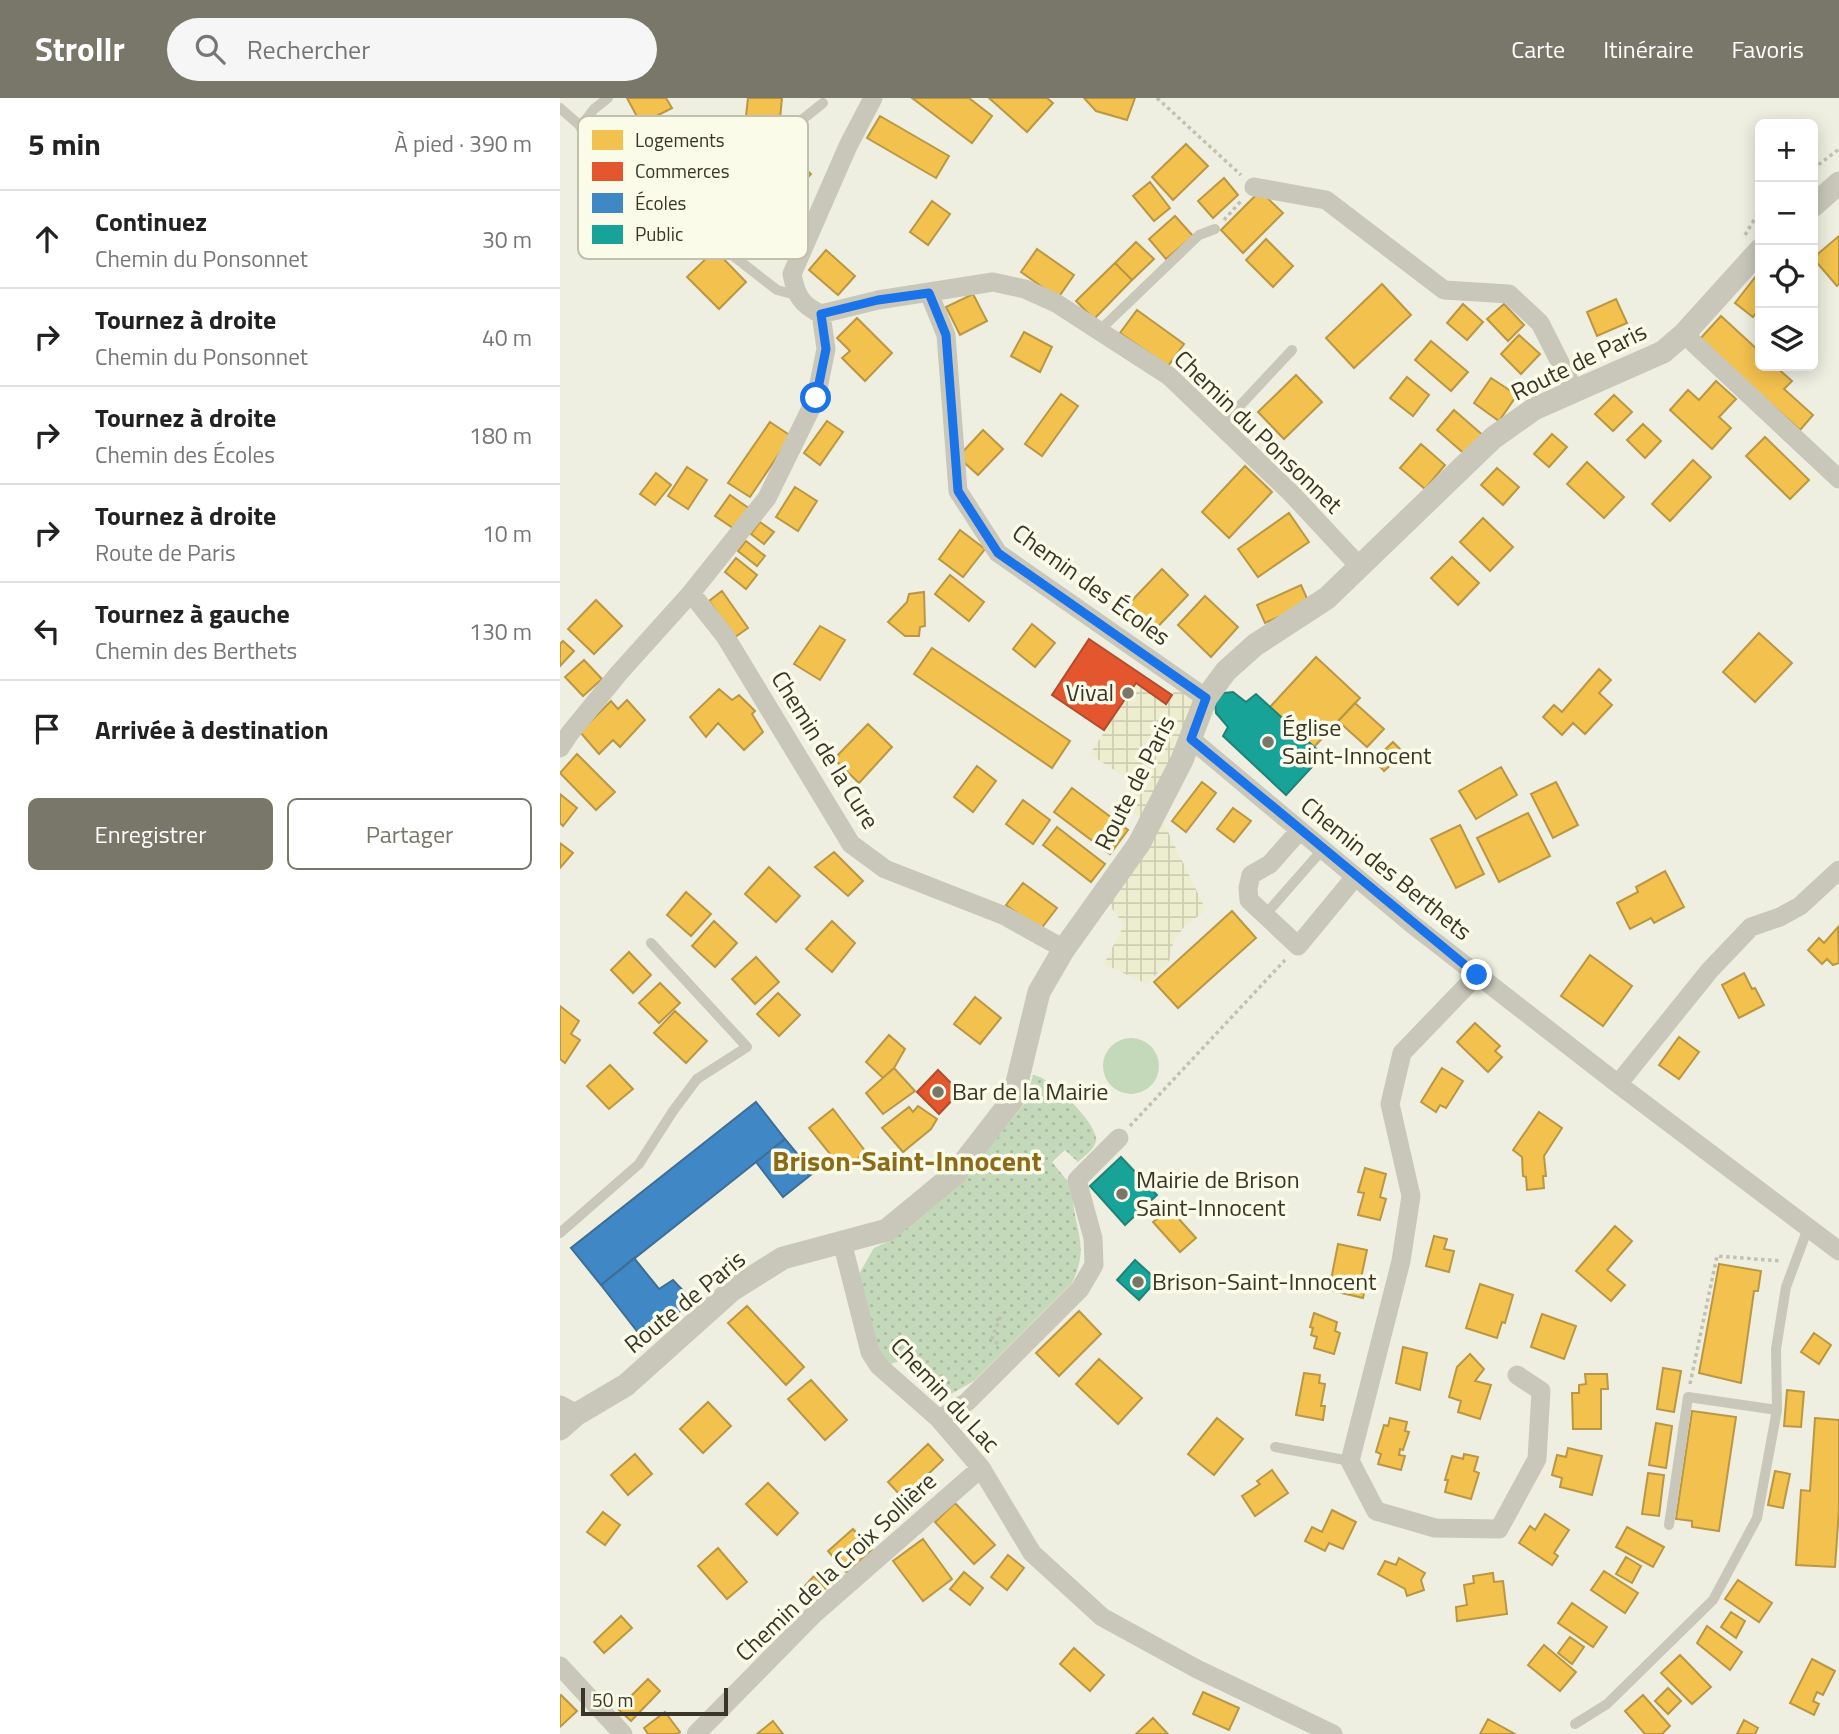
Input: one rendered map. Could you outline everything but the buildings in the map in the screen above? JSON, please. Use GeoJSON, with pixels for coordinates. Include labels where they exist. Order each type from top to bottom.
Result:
{"type":"FeatureCollection","features":[{"type":"Feature","properties":{"kind":"street"},"geometry":{"type":"LineString","coordinates":[[808,236],[848,145],[873,98]]}},
{"type":"Feature","properties":{"kind":"street"},"geometry":{"type":"LineString","coordinates":[[1818,201],[1839,183]]}},
{"type":"Feature","properties":{"kind":"street"},"geometry":{"type":"LineString","coordinates":[[1254,187],[1326,200],[1444,290],[1509,294],[1540,323],[1574,390]]}},
{"type":"Feature","properties":{"kind":"street","name":"Route de Paris"},"geometry":{"type":"LineString","coordinates":[[560,1429],[568,1409],[626,1385],[732,1290],[783,1258],[887,1230],[934,1193],[972,1154],[1013,1099],[1039,992],[1064,950],[1139,844],[1191,739],[1206,698],[1226,671],[1255,645],[1327,598],[1493,438],[1534,410],[1663,352],[1684,334],[1755,256]]}},
{"type":"Feature","properties":{"kind":"street"},"geometry":{"type":"LineString","coordinates":[[560,748],[619,673],[691,593],[767,498],[816,398],[826,349],[821,314],[807,308],[796,295],[792,274],[798,259]]}},
{"type":"Feature","properties":{"kind":"street","name":"Chemin du Ponsonnet"},"geometry":{"type":"LineString","coordinates":[[821,314],[878,300],[993,282],[1025,289],[1056,303],[1169,376],[1291,493],[1360,567]]}},
{"type":"Feature","properties":{"kind":"street","name":"Chemin des Écoles"},"geometry":{"type":"LineString","coordinates":[[929,293],[946,335],[958,491],[998,553],[1206,698]]}},
{"type":"Feature","properties":{"kind":"street"},"geometry":{"type":"LineString","coordinates":[[1684,334],[1839,479]]}},
{"type":"Feature","properties":{"kind":"street","name":"Chemin de la Cure"},"geometry":{"type":"LineString","coordinates":[[691,593],[725,636],[852,844],[885,869],[1005,915],[1064,950]]}},
{"type":"Feature","properties":{"kind":"street","name":"Chemin des Berthets"},"geometry":{"type":"LineString","coordinates":[[1191,739],[1477,975],[1839,1251]]}},
{"type":"Feature","properties":{"kind":"street"},"geometry":{"type":"LineString","coordinates":[[1300,830],[1270,864],[1251,876],[1248,888],[1249,900],[1298,946],[1356,877]]}},
{"type":"Feature","properties":{"kind":"street"},"geometry":{"type":"LineString","coordinates":[[1618,1084],[1710,970],[1751,927],[1780,917],[1800,906],[1839,870]]}},
{"type":"Feature","properties":{"kind":"street"},"geometry":{"type":"LineString","coordinates":[[1477,975],[1402,1053],[1390,1104],[1411,1196],[1401,1261],[1350,1461],[1376,1511],[1435,1528],[1499,1530],[1536,1459],[1541,1391],[1517,1376]]}},
{"type":"Feature","properties":{"kind":"street"},"geometry":{"type":"LineString","coordinates":[[939,1419],[967,1402],[1080,1289],[1094,1265],[1093,1238],[1077,1180],[1119,1138]]}},
{"type":"Feature","properties":{"kind":"street","name":"Chemin du Lac"},"geometry":{"type":"LineString","coordinates":[[842,1242],[870,1352],[879,1366],[939,1419],[981,1468],[1032,1553],[1102,1618],[1197,1669],[1333,1734]]}},
{"type":"Feature","properties":{"kind":"street","name":"Chemin de la Croix Sollière"},"geometry":{"type":"LineString","coordinates":[[696,1734],[814,1614],[981,1468]]}},
{"type":"Feature","properties":{"kind":"street"},"geometry":{"type":"LineString","coordinates":[[560,1666],[623,1734]]}},
{"type":"Feature","properties":{"kind":"lane"},"geometry":{"type":"LineString","coordinates":[[589,116],[608,98]]}},
{"type":"Feature","properties":{"kind":"lane"},"geometry":{"type":"LineString","coordinates":[[807,116],[823,103]]}},
{"type":"Feature","properties":{"kind":"lane"},"geometry":{"type":"LineString","coordinates":[[560,108],[578,125]]}},
{"type":"Feature","properties":{"kind":"lane"},"geometry":{"type":"LineString","coordinates":[[1100,330],[1199,235],[1215,229]]}},
{"type":"Feature","properties":{"kind":"lane"},"geometry":{"type":"LineString","coordinates":[[737,259],[777,290],[796,295]]}},
{"type":"Feature","properties":{"kind":"lane"},"geometry":{"type":"LineString","coordinates":[[1221,426],[1292,350]]}},
{"type":"Feature","properties":{"kind":"lane"},"geometry":{"type":"LineString","coordinates":[[1265,915],[1323,849]]}},
{"type":"Feature","properties":{"kind":"lane"},"geometry":{"type":"LineString","coordinates":[[560,1233],[639,1164],[673,1111],[698,1079],[747,1046],[651,943]]}},
{"type":"Feature","properties":{"kind":"lane"},"geometry":{"type":"LineString","coordinates":[[1575,1724],[1607,1704],[1713,1600],[1757,1518],[1777,1410],[1776,1349],[1786,1287],[1808,1228]]}},
{"type":"Feature","properties":{"kind":"lane"},"geometry":{"type":"LineString","coordinates":[[1669,1525],[1688,1397],[1777,1410]]}},
{"type":"Feature","properties":{"kind":"lane"},"geometry":{"type":"LineString","coordinates":[[1275,1447],[1350,1461]]}},
{"type":"Feature","properties":{"kind":"path"},"geometry":{"type":"LineString","coordinates":[[1157,98],[1254,187],[1215,229]]}},
{"type":"Feature","properties":{"kind":"path"},"geometry":{"type":"LineString","coordinates":[[1818,165],[1839,149]]}},
{"type":"Feature","properties":{"kind":"path"},"geometry":{"type":"LineString","coordinates":[[1119,1138],[1298,946]]}},
{"type":"Feature","properties":{"kind":"path"},"geometry":{"type":"LineString","coordinates":[[1688,1397],[1717,1256],[1794,1262]]}},
{"type":"Feature","properties":{"kind":"path"},"geometry":{"type":"LineString","coordinates":[[1002,1313],[992,1338],[1011,1357]]}},
{"type":"Feature","properties":{"kind":"shaded area"},"geometry":{"type":"Polygon","coordinates":[[[1182,681],[1206,698],[1157,809],[1206,910],[1183,928],[1173,943],[1169,961],[1147,984],[1104,964],[1124,925],[1102,895],[1148,825],[1122,805],[1135,784],[1090,754],[1136,683],[1166,703],[1182,681]]]}},
{"type":"Feature","properties":{"kind":"shaded area"},"geometry":{"type":"Polygon","coordinates":[[[1131,1038],[1142,1040],[1151,1046],[1157,1055],[1157,1077],[1151,1086],[1142,1092],[1131,1094],[1120,1092],[1111,1086],[1105,1077],[1103,1066],[1105,1055],[1111,1046],[1120,1040],[1131,1038]]]}},
{"type":"Feature","properties":{"kind":"shaded area"},"geometry":{"type":"Polygon","coordinates":[[[1033,1075],[1050,1083],[1072,1102],[1095,1134],[1093,1147],[1078,1162],[1065,1150],[1052,1162],[1073,1188],[1081,1245],[1078,1269],[1072,1283],[974,1381],[951,1394],[928,1395],[925,1376],[907,1359],[887,1365],[881,1358],[859,1274],[874,1248],[891,1240],[966,1177],[1025,1103],[1033,1075]]]}},
{"type":"Feature","properties":{"kind":"place","name":"Vival"},"geometry":{"type":"Point","coordinates":[1128,693]}},
{"type":"Feature","properties":{"kind":"place","name":"Église Saint-Innocent"},"geometry":{"type":"Point","coordinates":[1268,742]}},
{"type":"Feature","properties":{"kind":"place","name":"Bar de la Mairie"},"geometry":{"type":"Point","coordinates":[938,1092]}},
{"type":"Feature","properties":{"kind":"place","name":"Mairie de Brison Saint-Innocent"},"geometry":{"type":"Point","coordinates":[1122,1194]}},
{"type":"Feature","properties":{"kind":"place","name":"Brison-Saint-Innocent"},"geometry":{"type":"Point","coordinates":[1138,1282]}},
{"type":"Feature","properties":{"kind":"district","name":"Brison-Saint-Innocent"},"geometry":{"type":"Point","coordinates":[907,1161]}},
{"type":"Feature","properties":{"kind":"route"},"geometry":{"type":"LineString","coordinates":[[816,398],[826,349],[821,314],[878,300],[929,293],[946,335],[958,491],[998,553],[1206,698],[1191,739],[1477,975]]}}]}
